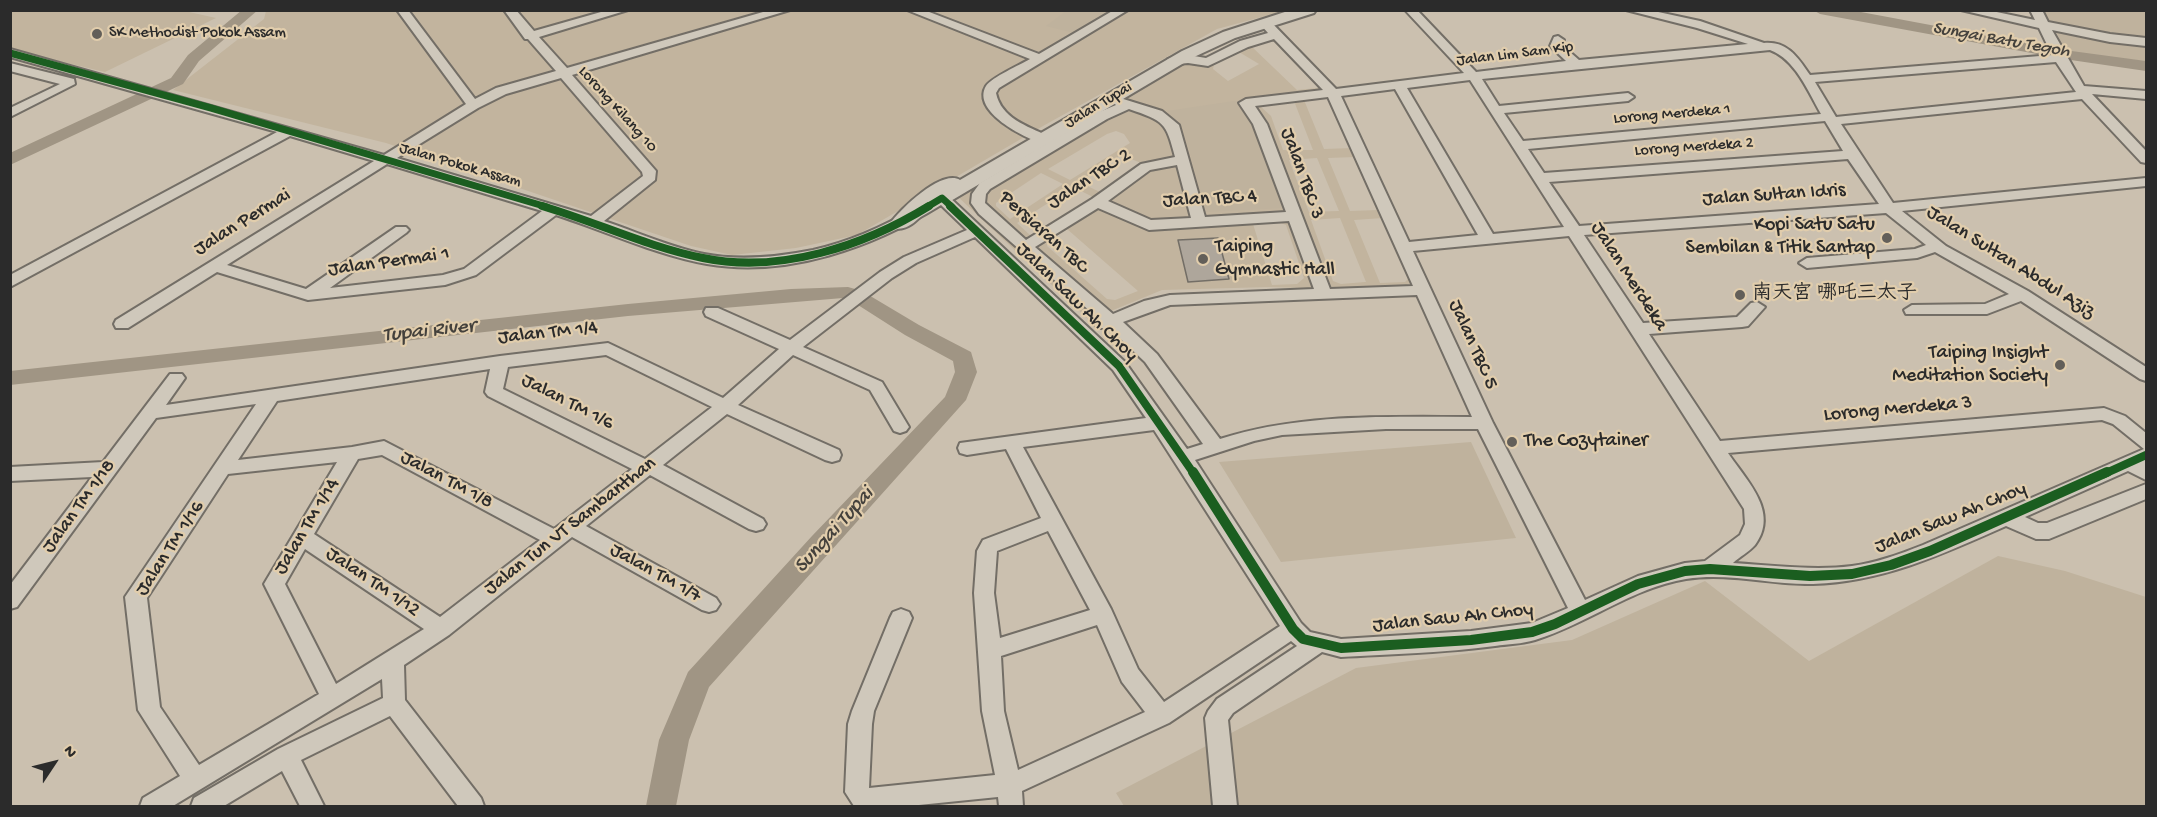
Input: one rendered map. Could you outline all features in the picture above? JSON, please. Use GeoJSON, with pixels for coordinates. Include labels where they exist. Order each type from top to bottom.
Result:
{"type":"FeatureCollection","features":[{"type":"Feature","properties":{"kind":"main road","name":"Jalan Tupai"},"geometry":{"type":"LineString","coordinates":[[942,198],[1104,103],[1129,97],[1172,62],[1202,55],[1271,30],[1309,10]]}},
{"type":"Feature","properties":{"kind":"main road"},"geometry":{"type":"LineString","coordinates":[[908,219],[932,194],[969,172],[1035,144]]}},
{"type":"Feature","properties":{"kind":"street"},"geometry":{"type":"LineString","coordinates":[[402,10],[473,105]]}},
{"type":"Feature","properties":{"kind":"street","name":"Lorong Kilang 10"},"geometry":{"type":"LineString","coordinates":[[509,10],[529,36],[649,171],[650,177],[593,222]]}},
{"type":"Feature","properties":{"kind":"street","name":"Jalan Permai"},"geometry":{"type":"LineString","coordinates":[[122,324],[473,105],[501,91],[785,10]]}},
{"type":"Feature","properties":{"kind":"street"},"geometry":{"type":"LineString","coordinates":[[912,10],[1041,59]]}},
{"type":"Feature","properties":{"kind":"street"},"geometry":{"type":"LineString","coordinates":[[1035,144],[993,107],[990,93],[993,86],[1123,10]]}},
{"type":"Feature","properties":{"kind":"street","name":"Jalan Merdeka"},"geometry":{"type":"LineString","coordinates":[[1410,10],[1474,77],[1754,508],[1755,524],[1747,540],[1710,569]]}},
{"type":"Feature","properties":{"kind":"street"},"geometry":{"type":"LineString","coordinates":[[1631,10],[1700,25],[1766,46]]}},
{"type":"Feature","properties":{"kind":"street"},"geometry":{"type":"LineString","coordinates":[[1966,10],[2110,38],[2146,42]]}},
{"type":"Feature","properties":{"kind":"street"},"geometry":{"type":"LineString","coordinates":[[529,36],[618,11]]}},
{"type":"Feature","properties":{"kind":"street"},"geometry":{"type":"LineString","coordinates":[[2036,11],[2045,24],[2057,51],[2083,92],[2141,148],[2146,159]]}},
{"type":"Feature","properties":{"kind":"street"},"geometry":{"type":"LineString","coordinates":[[2036,11],[2060,22],[2110,38]]}},
{"type":"Feature","properties":{"kind":"street"},"geometry":{"type":"LineString","coordinates":[[1271,30],[1334,93]]}},
{"type":"Feature","properties":{"kind":"street"},"geometry":{"type":"LineString","coordinates":[[1807,80],[2057,51],[2110,38]]}},
{"type":"Feature","properties":{"kind":"street"},"geometry":{"type":"LineString","coordinates":[[1558,40],[1556,46],[1576,64]]}},
{"type":"Feature","properties":{"kind":"street","name":"Jalan Lim Sam Kip"},"geometry":{"type":"LineString","coordinates":[[1246,104],[1576,64],[1766,46],[1778,47],[1787,52]]}},
{"type":"Feature","properties":{"kind":"street","name":"Jalan Sultan Abdul Aziz"},"geometry":{"type":"LineString","coordinates":[[1787,52],[1807,80],[1852,155],[1889,208],[1937,246],[2022,295],[2146,375]]}},
{"type":"Feature","properties":{"kind":"street","name":"Jalan Pokok Assam"},"geometry":{"type":"LineString","coordinates":[[10,53],[154,92],[554,209],[680,254],[711,261],[736,262],[797,258],[833,251],[908,219]]}},
{"type":"Feature","properties":{"kind":"street"},"geometry":{"type":"LineString","coordinates":[[10,67],[69,83],[67,87],[12,111]]}},
{"type":"Feature","properties":{"kind":"street"},"geometry":{"type":"LineString","coordinates":[[1399,85],[1488,239]]}},
{"type":"Feature","properties":{"kind":"street"},"geometry":{"type":"LineString","coordinates":[[1831,119],[2083,92],[2146,95]]}},
{"type":"Feature","properties":{"kind":"street","name":"Jalan TBC 5"},"geometry":{"type":"LineString","coordinates":[[1334,93],[1484,423],[1580,612]]}},
{"type":"Feature","properties":{"kind":"street"},"geometry":{"type":"LineString","coordinates":[[1129,97],[1157,114],[1174,128],[1199,221]]}},
{"type":"Feature","properties":{"kind":"street","name":"Persiaran TBC"},"geometry":{"type":"LineString","coordinates":[[1129,97],[1102,117],[986,186],[979,194],[978,203],[984,211],[1112,321],[1151,358],[1215,446]]}},
{"type":"Feature","properties":{"kind":"street"},"geometry":{"type":"LineString","coordinates":[[1496,110],[1628,97]]}},
{"type":"Feature","properties":{"kind":"street","name":"Jalan TBC 3"},"geometry":{"type":"LineString","coordinates":[[1246,104],[1260,124],[1324,295]]}},
{"type":"Feature","properties":{"kind":"street","name":"Lorong Merdeka 1"},"geometry":{"type":"LineString","coordinates":[[1518,146],[1831,119]]}},
{"type":"Feature","properties":{"kind":"street"},"geometry":{"type":"LineString","coordinates":[[10,282],[288,131]]}},
{"type":"Feature","properties":{"kind":"street","name":"Lorong Merdeka 2"},"geometry":{"type":"LineString","coordinates":[[1539,178],[1852,155]]}},
{"type":"Feature","properties":{"kind":"street","name":"Jalan TBC 2"},"geometry":{"type":"LineString","coordinates":[[1025,247],[1098,202],[1146,167],[1183,160]]}},
{"type":"Feature","properties":{"kind":"street","name":"Jalan Sultan Idris"},"geometry":{"type":"LineString","coordinates":[[1404,248],[1573,231],[1889,208],[2146,182]]}},
{"type":"Feature","properties":{"kind":"street","name":"Jalan Tupai"},"geometry":{"type":"LineString","coordinates":[[908,219],[942,198]]}},
{"type":"Feature","properties":{"kind":"street","name":"Jalan Saw Ah Choy"},"geometry":{"type":"LineString","coordinates":[[942,198],[1119,366],[1183,458],[1293,629],[1304,639],[1317,644],[1341,648],[1471,640],[1532,632],[1660,577],[1710,569],[1810,576],[1852,574],[1891,565],[2141,464]]}},
{"type":"Feature","properties":{"kind":"street","name":"Jalan TBC 4"},"geometry":{"type":"LineString","coordinates":[[1098,202],[1149,225],[1293,216]]}},
{"type":"Feature","properties":{"kind":"street","name":"Jalan Permai 1"},"geometry":{"type":"LineString","coordinates":[[214,266],[308,295],[445,280],[470,272],[554,209]]}},
{"type":"Feature","properties":{"kind":"street"},"geometry":{"type":"LineString","coordinates":[[908,219],[938,215],[974,229]]}},
{"type":"Feature","properties":{"kind":"street","name":"Jalan Tun VT Sambanthan"},"geometry":{"type":"LineString","coordinates":[[152,807],[393,661],[441,629],[725,406],[792,347],[894,270],[974,229]]}},
{"type":"Feature","properties":{"kind":"street"},"geometry":{"type":"LineString","coordinates":[[308,295],[401,230]]}},
{"type":"Feature","properties":{"kind":"street"},"geometry":{"type":"LineString","coordinates":[[1807,263],[1917,253],[1937,246]]}},
{"type":"Feature","properties":{"kind":"street"},"geometry":{"type":"LineString","coordinates":[[1084,333],[1150,305],[1170,300],[1424,290]]}},
{"type":"Feature","properties":{"kind":"street"},"geometry":{"type":"LineString","coordinates":[[1912,310],[1987,309],[2022,295]]}},
{"type":"Feature","properties":{"kind":"street"},"geometry":{"type":"LineString","coordinates":[[1638,329],[1742,322],[1757,308]]}},
{"type":"Feature","properties":{"kind":"street"},"geometry":{"type":"LineString","coordinates":[[712,312],[876,386],[900,427]]}},
{"type":"Feature","properties":{"kind":"street","name":"Jalan TM 1/4"},"geometry":{"type":"LineString","coordinates":[[150,413],[500,362],[608,349],[832,455]]}},
{"type":"Feature","properties":{"kind":"street","name":"Jalan TM 1/6"},"geometry":{"type":"LineString","coordinates":[[500,362],[494,392],[648,467]]}},
{"type":"Feature","properties":{"kind":"street","name":"Jalan TM 1/18"},"geometry":{"type":"LineString","coordinates":[[10,601],[176,378]]}},
{"type":"Feature","properties":{"kind":"street","name":"Jalan TM 1/16"},"geometry":{"type":"LineString","coordinates":[[196,780],[149,710],[136,597],[272,394]]}},
{"type":"Feature","properties":{"kind":"street","name":"Lorong Merdeka 3"},"geometry":{"type":"LineString","coordinates":[[1714,448],[2104,414],[2120,420],[2146,443]]}},
{"type":"Feature","properties":{"kind":"street"},"geometry":{"type":"LineString","coordinates":[[967,448],[1012,444],[1159,423]]}},
{"type":"Feature","properties":{"kind":"street"},"geometry":{"type":"LineString","coordinates":[[1183,458],[1215,446],[1282,429],[1386,423],[1484,423]]}},
{"type":"Feature","properties":{"kind":"street"},"geometry":{"type":"LineString","coordinates":[[1012,444],[1103,615],[1130,675],[1161,716]]}},
{"type":"Feature","properties":{"kind":"street","name":"Jalan TM 1/8"},"geometry":{"type":"LineString","coordinates":[[224,468],[352,454],[384,448],[563,533]]}},
{"type":"Feature","properties":{"kind":"street","name":"Jalan TM 1/14"},"geometry":{"type":"LineString","coordinates":[[332,698],[274,584],[352,454]]}},
{"type":"Feature","properties":{"kind":"street"},"geometry":{"type":"LineString","coordinates":[[648,467],[756,524]]}},
{"type":"Feature","properties":{"kind":"street"},"geometry":{"type":"LineString","coordinates":[[10,474],[108,469]]}},
{"type":"Feature","properties":{"kind":"street"},"geometry":{"type":"LineString","coordinates":[[2006,518],[2036,531],[2049,531],[2146,491]]}},
{"type":"Feature","properties":{"kind":"street"},"geometry":{"type":"LineString","coordinates":[[1010,796],[993,711],[984,593],[988,547],[1053,521]]}},
{"type":"Feature","properties":{"kind":"street","name":"Jalan TM 1/7"},"geometry":{"type":"LineString","coordinates":[[563,533],[709,604]]}},
{"type":"Feature","properties":{"kind":"street","name":"Jalan TM 1/12"},"geometry":{"type":"LineString","coordinates":[[303,537],[441,629]]}},
{"type":"Feature","properties":{"kind":"street"},"geometry":{"type":"LineString","coordinates":[[990,650],[1103,615]]}},
{"type":"Feature","properties":{"kind":"street"},"geometry":{"type":"LineString","coordinates":[[901,618],[863,711],[860,724],[856,792],[864,800],[1010,796],[1161,716],[1293,629]]}},
{"type":"Feature","properties":{"kind":"street"},"geometry":{"type":"LineString","coordinates":[[1225,807],[1216,718],[1225,706],[1317,644]]}},
{"type":"Feature","properties":{"kind":"street"},"geometry":{"type":"LineString","coordinates":[[393,661],[394,703],[472,807]]}},
{"type":"Feature","properties":{"kind":"street"},"geometry":{"type":"LineString","coordinates":[[203,807],[286,756],[394,703]]}},
{"type":"Feature","properties":{"kind":"street"},"geometry":{"type":"LineString","coordinates":[[286,756],[312,807]]}},
{"type":"Feature","properties":{"kind":"shaded area","name":"SK Methodist Pokok Assam"},"geometry":{"type":"Polygon","coordinates":[[[180,10],[216,18],[105,72],[11,50],[11,11],[180,10]]]}},
{"type":"Feature","properties":{"kind":"shaded area"},"geometry":{"type":"Polygon","coordinates":[[[266,11],[1284,11],[1217,29],[1043,126],[857,235],[796,248],[732,255],[691,246],[386,143],[173,90],[264,19],[266,11]]]}},
{"type":"Feature","properties":{"kind":"shaded area"},"geometry":{"type":"Polygon","coordinates":[[[1066,11],[1112,11],[1074,33],[1046,26],[1066,11]]]}},
{"type":"Feature","properties":{"kind":"shaded area"},"geometry":{"type":"Polygon","coordinates":[[[2040,11],[2146,11],[2146,61],[2067,53],[2050,21],[2040,11]]]}},
{"type":"Feature","properties":{"kind":"shaded area"},"geometry":{"type":"Polygon","coordinates":[[[1273,37],[1325,86],[1417,284],[1334,289],[1269,287],[1162,290],[1089,320],[955,194],[1170,67],[1191,60],[1200,61],[1273,37]],[[1266,40],[1250,45],[1297,90],[1317,88],[1320,85],[1273,41],[1266,40]],[[1239,52],[1214,65],[1213,69],[1228,81],[1259,64],[1239,52]],[[1324,97],[1304,100],[1324,149],[1352,148],[1330,100],[1324,97]],[[1294,101],[1260,106],[1271,116],[1283,150],[1313,150],[1294,101]],[[1116,131],[1107,134],[1048,169],[1070,180],[1130,143],[1124,134],[1116,131]],[[1121,155],[1079,182],[1102,193],[1142,167],[1141,163],[1121,155]],[[1355,157],[1328,158],[1350,211],[1379,210],[1355,157]],[[1317,158],[1289,160],[1309,212],[1339,211],[1317,158]],[[1041,173],[996,203],[996,206],[1010,219],[1063,184],[1041,173]],[[1073,187],[1017,223],[1031,236],[1042,234],[1097,199],[1073,187]],[[1340,218],[1311,220],[1333,281],[1341,284],[1366,282],[1340,218]],[[1383,218],[1354,220],[1380,283],[1405,282],[1410,277],[1383,218]],[[1278,222],[1253,224],[1272,285],[1297,284],[1304,278],[1286,225],[1278,222]],[[1067,229],[1048,241],[1047,246],[1107,299],[1115,300],[1138,291],[1067,229]],[[1218,238],[1188,282],[1229,279],[1218,238]]]}},
{"type":"Feature","properties":{"kind":"shaded area"},"geometry":{"type":"Polygon","coordinates":[[[1238,101],[1256,124],[1285,208],[1206,212],[1183,128],[1167,111],[1238,101]]]}},
{"type":"Feature","properties":{"kind":"shaded area"},"geometry":{"type":"Polygon","coordinates":[[[1471,442],[1516,538],[1281,562],[1219,462],[1471,442]]]}},
{"type":"Feature","properties":{"kind":"shaded area"},"geometry":{"type":"Polygon","coordinates":[[[1998,556],[2065,571],[2146,597],[2146,806],[1124,806],[1116,793],[1356,668],[1572,640],[1705,581],[1809,661],[1998,556]]]}},
{"type":"Feature","properties":{"kind":"building","name":"Taiping Gymnastic Hall"},"geometry":{"type":"Polygon","coordinates":[[[1218,238],[1229,279],[1188,282],[1178,240],[1218,238]]]}},
{"type":"Feature","properties":{"kind":"waterway","name":"Tupai River"},"geometry":{"type":"LineString","coordinates":[[10,160],[177,81],[193,58],[251,10]]}},
{"type":"Feature","properties":{"kind":"waterway","name":"Sungai Batu Tegoh"},"geometry":{"type":"LineString","coordinates":[[1820,10],[2064,55],[2146,66]]}},
{"type":"Feature","properties":{"kind":"waterway","name":"Tupai River"},"geometry":{"type":"LineString","coordinates":[[10,378],[628,310],[791,295],[848,293]]}},
{"type":"Feature","properties":{"kind":"waterway","name":"Sungai Tupai"},"geometry":{"type":"LineString","coordinates":[[661,806],[674,740],[698,680],[821,543],[955,400],[966,372],[963,357],[912,330],[865,301]]}},
{"type":"Feature","properties":{"kind":"cycle path"},"geometry":{"type":"LineString","coordinates":[[10,53],[211,108],[543,206],[677,252],[705,259],[763,262],[817,253],[869,237],[894,226],[942,198],[1119,366],[1183,457],[1293,629],[1303,639],[1341,648],[1471,640],[1532,632],[1555,624],[1638,584],[1685,571],[1710,569],[1810,576],[1852,574],[1891,565],[1930,551],[2146,455]]}},
{"type":"Feature","properties":{"kind":"place","name":"SK Methodist Pokok Assam"},"geometry":{"type":"Point","coordinates":[97,34]}},
{"type":"Feature","properties":{"kind":"place","name":"Kopi Satu Satu Sembilan & Titik Santap"},"geometry":{"type":"Point","coordinates":[1887,238]}},
{"type":"Feature","properties":{"kind":"place","name":"Taiping Gymnastic Hall"},"geometry":{"type":"Point","coordinates":[1203,259]}},
{"type":"Feature","properties":{"kind":"place","name":"南天宫 哪吒三太子"},"geometry":{"type":"Point","coordinates":[1740,295]}},
{"type":"Feature","properties":{"kind":"place","name":"Taiping Insight Meditation Society"},"geometry":{"type":"Point","coordinates":[2060,365]}},
{"type":"Feature","properties":{"kind":"place","name":"The Cozytainer"},"geometry":{"type":"Point","coordinates":[1512,442]}}]}
